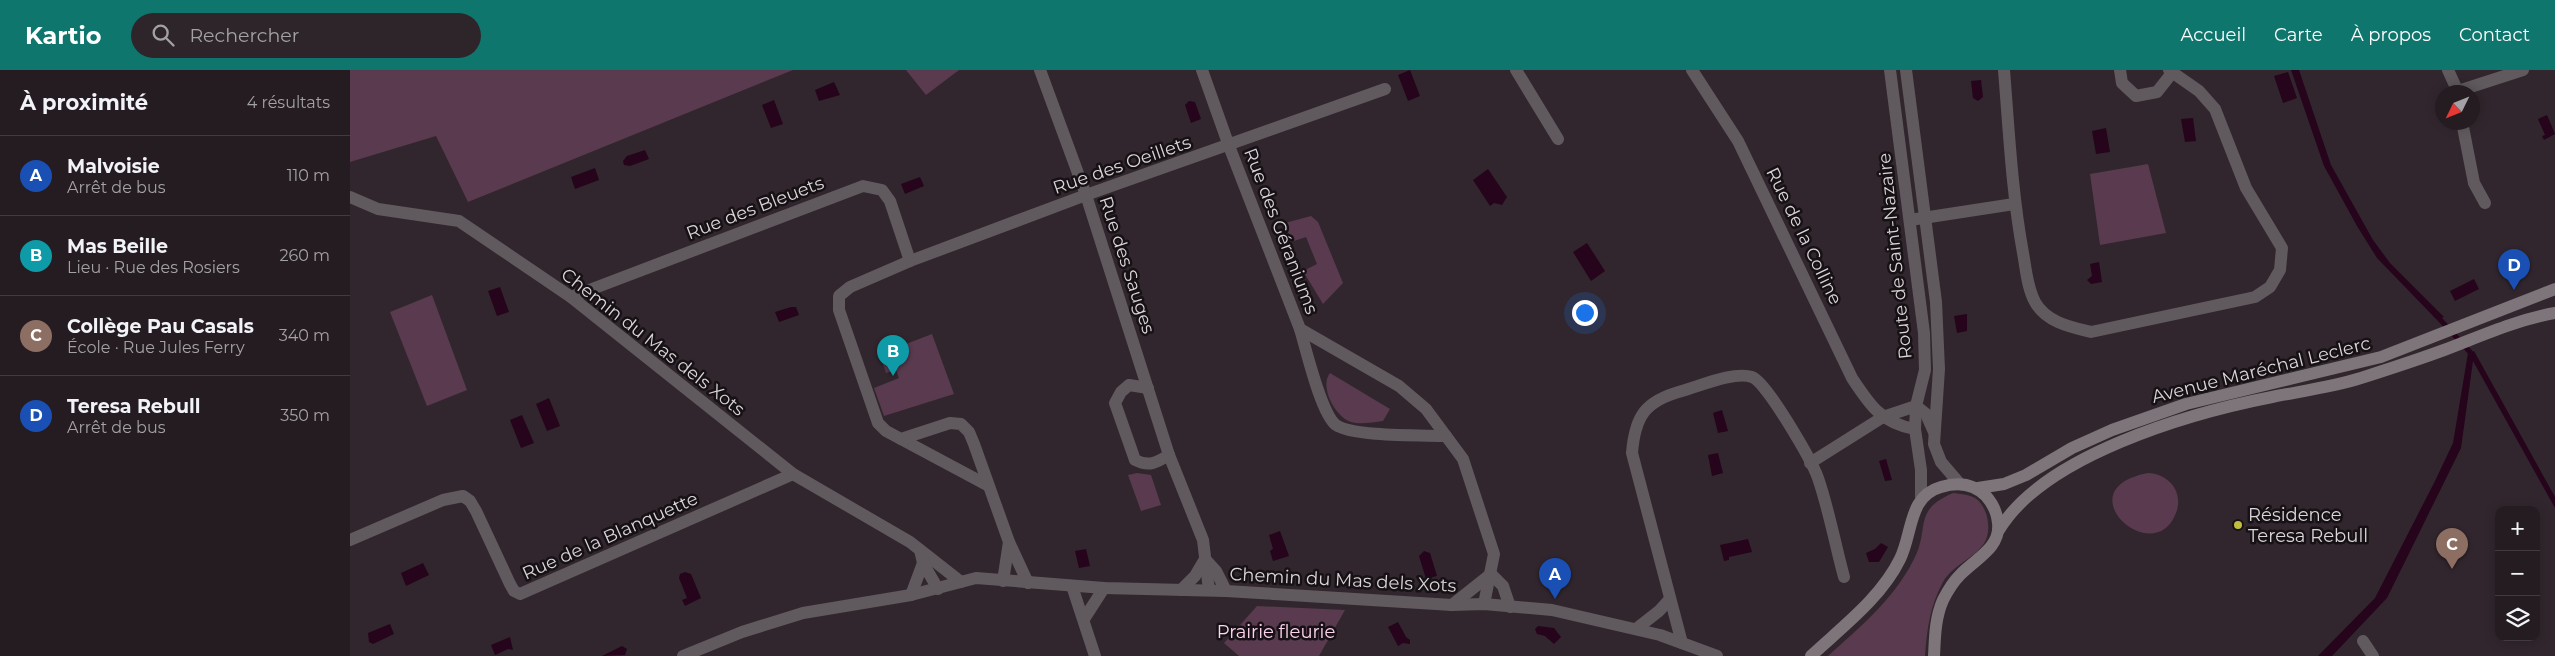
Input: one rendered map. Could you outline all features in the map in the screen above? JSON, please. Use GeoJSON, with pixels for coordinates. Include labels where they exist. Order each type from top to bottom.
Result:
{"type":"FeatureCollection","features":[{"type":"Feature","properties":{"kind":"main road","name":"Avenue Maréchal Leclerc"},"geometry":{"type":"LineString","coordinates":[[1978,488],[2004,484],[2026,475],[2072,448],[2112,430],[2186,404],[2359,364],[2473,322],[2555,289]]}},
{"type":"Feature","properties":{"kind":"main road","name":"Avenue Maréchal Leclerc"},"geometry":{"type":"LineString","coordinates":[[1934,656],[1936,621],[1944,600],[1959,575],[1988,551],[1997,540],[1999,530],[2008,516],[2045,483],[2073,465],[2124,441],[2206,413],[2322,388],[2445,349],[2480,334],[2555,313]]}},
{"type":"Feature","properties":{"kind":"main road"},"geometry":{"type":"LineString","coordinates":[[1811,656],[1884,586],[1900,559],[1916,508],[1922,497],[1934,489],[1959,483],[1978,488],[1992,503],[1998,515],[1999,530]]}},
{"type":"Feature","properties":{"kind":"street","name":"Rue des Sauges"},"geometry":{"type":"LineString","coordinates":[[1040,70],[1086,195],[1169,455],[1202,540],[1209,590]]}},
{"type":"Feature","properties":{"kind":"street","name":"Rue des Géraniums"},"geometry":{"type":"LineString","coordinates":[[1202,70],[1229,146],[1300,329],[1325,411],[1335,425],[1352,432],[1446,436]]}},
{"type":"Feature","properties":{"kind":"street"},"geometry":{"type":"LineString","coordinates":[[1516,70],[1558,139]]}},
{"type":"Feature","properties":{"kind":"street","name":"Rue de la Colline"},"geometry":{"type":"LineString","coordinates":[[1692,70],[1738,141],[1852,378],[1871,407],[1883,417],[1895,424],[1915,429]]}},
{"type":"Feature","properties":{"kind":"street","name":"Route de Saint-Nazaire"},"geometry":{"type":"LineString","coordinates":[[1890,70],[1924,333],[1925,370],[1916,406],[1915,429],[1921,470],[1922,497]]}},
{"type":"Feature","properties":{"kind":"street","name":"Route de Saint-Nazaire"},"geometry":{"type":"LineString","coordinates":[[1906,70],[1926,218],[1938,330],[1939,369],[1934,444],[1941,462],[1959,483]]}},
{"type":"Feature","properties":{"kind":"street"},"geometry":{"type":"LineString","coordinates":[[2004,70],[2014,204],[2029,284],[2036,302],[2048,316],[2070,327],[2091,332],[2255,297],[2270,287],[2280,270],[2282,248],[2246,188],[2215,108],[2199,91],[2170,71],[2157,92],[2136,96],[2122,83],[2120,70]]}},
{"type":"Feature","properties":{"kind":"street"},"geometry":{"type":"LineString","coordinates":[[2448,70],[2455,85]]}},
{"type":"Feature","properties":{"kind":"street"},"geometry":{"type":"LineString","coordinates":[[2479,85],[2523,70]]}},
{"type":"Feature","properties":{"kind":"street","name":"Rue des Oeillets"},"geometry":{"type":"LineString","coordinates":[[901,439],[886,431],[878,423],[839,310],[839,296],[850,287],[910,261],[1086,195],[1229,146],[1385,89]]}},
{"type":"Feature","properties":{"kind":"street"},"geometry":{"type":"LineString","coordinates":[[2464,130],[2474,183],[2485,203]]}},
{"type":"Feature","properties":{"kind":"street","name":"Rue des Bleuets"},"geometry":{"type":"LineString","coordinates":[[571,297],[863,186],[882,190],[890,201],[910,261]]}},
{"type":"Feature","properties":{"kind":"street","name":"Chemin du Mas dels Xots"},"geometry":{"type":"LineString","coordinates":[[350,197],[378,209],[459,221],[571,297],[792,474],[920,550],[962,582]]}},
{"type":"Feature","properties":{"kind":"street"},"geometry":{"type":"LineString","coordinates":[[1910,220],[2014,204]]}},
{"type":"Feature","properties":{"kind":"street","name":"Rue des Géraniums"},"geometry":{"type":"LineString","coordinates":[[1300,329],[1399,386],[1426,409],[1463,459],[1494,554],[1484,604]]}},
{"type":"Feature","properties":{"kind":"street"},"geometry":{"type":"LineString","coordinates":[[1682,643],[1669,600],[1632,453],[1634,430],[1646,408],[1662,396],[1738,376],[1753,377],[1764,386],[1782,412],[1817,476],[1844,577]]}},
{"type":"Feature","properties":{"kind":"street"},"geometry":{"type":"LineString","coordinates":[[1148,388],[1129,385],[1121,392],[1115,403],[1135,460],[1145,465],[1169,455]]}},
{"type":"Feature","properties":{"kind":"street"},"geometry":{"type":"LineString","coordinates":[[1810,463],[1883,417],[1916,406],[1926,414],[1934,432]]}},
{"type":"Feature","properties":{"kind":"street"},"geometry":{"type":"LineString","coordinates":[[901,439],[950,423],[961,424],[969,432],[986,485],[1028,583]]}},
{"type":"Feature","properties":{"kind":"street"},"geometry":{"type":"LineString","coordinates":[[901,439],[986,485]]}},
{"type":"Feature","properties":{"kind":"street","name":"Rue de la Blanquette"},"geometry":{"type":"LineString","coordinates":[[350,540],[443,500],[463,496],[470,501],[476,511],[510,584],[514,591],[520,594],[792,474]]}},
{"type":"Feature","properties":{"kind":"street"},"geometry":{"type":"LineString","coordinates":[[1003,581],[1009,542]]}},
{"type":"Feature","properties":{"kind":"street"},"geometry":{"type":"LineString","coordinates":[[920,550],[923,563],[938,589]]}},
{"type":"Feature","properties":{"kind":"street","name":"Rue des Sauges"},"geometry":{"type":"LineString","coordinates":[[1205,559],[1216,572],[1226,591]]}},
{"type":"Feature","properties":{"kind":"street"},"geometry":{"type":"LineString","coordinates":[[1181,590],[1194,576],[1205,559]]}},
{"type":"Feature","properties":{"kind":"street"},"geometry":{"type":"LineString","coordinates":[[911,595],[923,563]]}},
{"type":"Feature","properties":{"kind":"street"},"geometry":{"type":"LineString","coordinates":[[1452,605],[1491,574],[1503,586],[1510,607]]}},
{"type":"Feature","properties":{"kind":"street","name":"Chemin du Mas dels Xots"},"geometry":{"type":"LineString","coordinates":[[683,656],[742,632],[803,614],[911,595],[976,578],[1104,588],[1209,590],[1452,605],[1484,604],[1552,610],[1660,635],[1717,656]]}},
{"type":"Feature","properties":{"kind":"street"},"geometry":{"type":"LineString","coordinates":[[1072,586],[1095,656]]}},
{"type":"Feature","properties":{"kind":"street"},"geometry":{"type":"LineString","coordinates":[[1084,619],[1104,588]]}},
{"type":"Feature","properties":{"kind":"street"},"geometry":{"type":"LineString","coordinates":[[1636,629],[1659,611],[1669,600]]}},
{"type":"Feature","properties":{"kind":"street"},"geometry":{"type":"LineString","coordinates":[[1659,611],[1660,635]]}},
{"type":"Feature","properties":{"kind":"street"},"geometry":{"type":"LineString","coordinates":[[2363,641],[2373,656]]}},
{"type":"Feature","properties":{"kind":"green space"},"geometry":{"type":"Polygon","coordinates":[[[350,70],[793,70],[468,202],[436,136],[350,162],[350,70]]]}},
{"type":"Feature","properties":{"kind":"green space"},"geometry":{"type":"Polygon","coordinates":[[[906,70],[959,70],[926,95],[906,70]]]}},
{"type":"Feature","properties":{"kind":"green space"},"geometry":{"type":"Polygon","coordinates":[[[2148,164],[2166,233],[2100,245],[2090,174],[2148,164]]]}},
{"type":"Feature","properties":{"kind":"green space"},"geometry":{"type":"Polygon","coordinates":[[[1311,216],[1318,222],[1343,283],[1323,304],[1303,271],[1317,264],[1306,237],[1291,242],[1285,223],[1311,216]]]}},
{"type":"Feature","properties":{"kind":"green space"},"geometry":{"type":"Polygon","coordinates":[[[432,295],[467,390],[427,406],[390,312],[432,295]]]}},
{"type":"Feature","properties":{"kind":"green space"},"geometry":{"type":"Polygon","coordinates":[[[932,334],[954,394],[884,416],[874,388],[899,378],[896,370],[886,373],[880,354],[932,334]]]}},
{"type":"Feature","properties":{"kind":"green space"},"geometry":{"type":"Polygon","coordinates":[[[1330,373],[1390,409],[1383,421],[1355,423],[1339,414],[1330,401],[1326,385],[1330,373]]]}},
{"type":"Feature","properties":{"kind":"green space"},"geometry":{"type":"Polygon","coordinates":[[[1137,473],[1151,475],[1161,505],[1141,511],[1128,475],[1137,473]]]}},
{"type":"Feature","properties":{"kind":"green space"},"geometry":{"type":"Polygon","coordinates":[[[2148,473],[2156,474],[2168,481],[2176,491],[2178,498],[2176,513],[2165,529],[2150,533],[2135,530],[2122,521],[2114,508],[2113,494],[2124,482],[2148,473]]]}},
{"type":"Feature","properties":{"kind":"green space"},"geometry":{"type":"Polygon","coordinates":[[[1953,493],[1970,496],[1980,502],[1988,521],[1988,535],[1978,551],[1951,572],[1943,582],[1930,618],[1925,656],[1828,656],[1886,601],[1896,588],[1918,550],[1927,514],[1940,500],[1953,493]]]}},
{"type":"Feature","properties":{"kind":"green space","name":"Prairie fleurie"},"geometry":{"type":"Polygon","coordinates":[[[1257,606],[1345,610],[1319,656],[1239,656],[1224,643],[1257,606]]]}},
{"type":"Feature","properties":{"kind":"shaded area"},"geometry":{"type":"Polygon","coordinates":[[[1410,70],[1420,96],[1408,101],[1398,75],[1410,70]]]}},
{"type":"Feature","properties":{"kind":"shaded area"},"geometry":{"type":"Polygon","coordinates":[[[2291,70],[2299,70],[2331,165],[2373,240],[2390,263],[2444,317],[2436,319],[2377,258],[2357,226],[2324,166],[2291,70]]]}},
{"type":"Feature","properties":{"kind":"shaded area"},"geometry":{"type":"Polygon","coordinates":[[[2288,72],[2297,98],[2283,103],[2274,76],[2288,72]]]}},
{"type":"Feature","properties":{"kind":"shaded area"},"geometry":{"type":"Polygon","coordinates":[[[1981,80],[1983,97],[1978,101],[1973,98],[1971,81],[1981,80]]]}},
{"type":"Feature","properties":{"kind":"shaded area"},"geometry":{"type":"Polygon","coordinates":[[[834,82],[840,95],[819,101],[815,90],[834,82]]]}},
{"type":"Feature","properties":{"kind":"shaded area"},"geometry":{"type":"Polygon","coordinates":[[[774,100],[783,124],[771,128],[762,105],[774,100]]]}},
{"type":"Feature","properties":{"kind":"shaded area"},"geometry":{"type":"Polygon","coordinates":[[[1189,101],[1195,102],[1201,119],[1191,123],[1185,105],[1189,101]]]}},
{"type":"Feature","properties":{"kind":"shaded area"},"geometry":{"type":"Polygon","coordinates":[[[2547,115],[2555,134],[2544,140],[2542,136],[2545,135],[2538,119],[2547,115]]]}},
{"type":"Feature","properties":{"kind":"shaded area"},"geometry":{"type":"Polygon","coordinates":[[[2193,118],[2196,141],[2185,142],[2181,119],[2193,118]]]}},
{"type":"Feature","properties":{"kind":"shaded area"},"geometry":{"type":"Polygon","coordinates":[[[2106,128],[2110,152],[2096,154],[2092,131],[2106,128]]]}},
{"type":"Feature","properties":{"kind":"shaded area"},"geometry":{"type":"Polygon","coordinates":[[[645,150],[649,159],[630,166],[624,165],[623,161],[627,156],[645,150]]]}},
{"type":"Feature","properties":{"kind":"shaded area"},"geometry":{"type":"Polygon","coordinates":[[[595,168],[599,180],[575,189],[571,177],[595,168]]]}},
{"type":"Feature","properties":{"kind":"shaded area"},"geometry":{"type":"Polygon","coordinates":[[[1488,169],[1507,197],[1502,205],[1494,203],[1490,206],[1473,180],[1488,169]]]}},
{"type":"Feature","properties":{"kind":"shaded area"},"geometry":{"type":"Polygon","coordinates":[[[920,177],[924,186],[905,194],[901,184],[920,177]]]}},
{"type":"Feature","properties":{"kind":"shaded area"},"geometry":{"type":"Polygon","coordinates":[[[1587,243],[1605,271],[1591,281],[1573,252],[1587,243]]]}},
{"type":"Feature","properties":{"kind":"shaded area"},"geometry":{"type":"Polygon","coordinates":[[[2099,262],[2102,282],[2091,284],[2087,280],[2092,276],[2090,264],[2099,262]]]}},
{"type":"Feature","properties":{"kind":"shaded area"},"geometry":{"type":"Polygon","coordinates":[[[2474,279],[2479,289],[2455,301],[2450,291],[2474,279]]]}},
{"type":"Feature","properties":{"kind":"shaded area"},"geometry":{"type":"Polygon","coordinates":[[[500,287],[509,312],[497,316],[488,291],[500,287]]]}},
{"type":"Feature","properties":{"kind":"shaded area"},"geometry":{"type":"Polygon","coordinates":[[[796,307],[799,315],[779,322],[775,312],[796,307]]]}},
{"type":"Feature","properties":{"kind":"shaded area"},"geometry":{"type":"Polygon","coordinates":[[[1967,314],[1967,331],[1957,333],[1954,316],[1967,314]]]}},
{"type":"Feature","properties":{"kind":"shaded area"},"geometry":{"type":"Polygon","coordinates":[[[2474,351],[2555,497],[2555,508],[2473,361],[2461,448],[2387,598],[2332,656],[2318,656],[2375,598],[2435,481],[2453,443],[2468,353],[2474,351]]]}},
{"type":"Feature","properties":{"kind":"shaded area"},"geometry":{"type":"Polygon","coordinates":[[[549,398],[560,426],[547,431],[536,404],[549,398]]]}},
{"type":"Feature","properties":{"kind":"shaded area"},"geometry":{"type":"Polygon","coordinates":[[[1722,410],[1728,431],[1718,433],[1713,413],[1722,410]]]}},
{"type":"Feature","properties":{"kind":"shaded area"},"geometry":{"type":"Polygon","coordinates":[[[522,415],[534,443],[521,448],[510,420],[522,415]]]}},
{"type":"Feature","properties":{"kind":"shaded area"},"geometry":{"type":"Polygon","coordinates":[[[1718,453],[1723,473],[1712,476],[1708,455],[1718,453]]]}},
{"type":"Feature","properties":{"kind":"shaded area"},"geometry":{"type":"Polygon","coordinates":[[[1886,459],[1892,480],[1885,481],[1879,461],[1886,459]]]}},
{"type":"Feature","properties":{"kind":"shaded area"},"geometry":{"type":"Polygon","coordinates":[[[1280,531],[1289,556],[1273,561],[1270,551],[1273,549],[1269,535],[1280,531]]]}},
{"type":"Feature","properties":{"kind":"shaded area"},"geometry":{"type":"Polygon","coordinates":[[[1748,539],[1752,552],[1729,557],[1729,560],[1724,561],[1720,545],[1748,539]]]}},
{"type":"Feature","properties":{"kind":"shaded area"},"geometry":{"type":"Polygon","coordinates":[[[1881,543],[1888,547],[1879,562],[1869,562],[1866,553],[1875,549],[1881,543]]]}},
{"type":"Feature","properties":{"kind":"shaded area"},"geometry":{"type":"Polygon","coordinates":[[[1086,549],[1090,566],[1079,568],[1075,551],[1086,549]]]}},
{"type":"Feature","properties":{"kind":"shaded area"},"geometry":{"type":"Polygon","coordinates":[[[1424,551],[1430,553],[1437,576],[1426,579],[1419,556],[1424,551]]]}},
{"type":"Feature","properties":{"kind":"shaded area"},"geometry":{"type":"Polygon","coordinates":[[[423,563],[429,575],[406,586],[401,573],[423,563]]]}},
{"type":"Feature","properties":{"kind":"shaded area"},"geometry":{"type":"Polygon","coordinates":[[[685,572],[691,574],[701,598],[685,606],[682,600],[687,598],[679,578],[680,574],[685,572]]]}},
{"type":"Feature","properties":{"kind":"shaded area"},"geometry":{"type":"Polygon","coordinates":[[[1398,622],[1406,637],[1410,640],[1410,644],[1403,643],[1398,646],[1388,627],[1398,622]]]}},
{"type":"Feature","properties":{"kind":"shaded area"},"geometry":{"type":"Polygon","coordinates":[[[390,624],[394,634],[373,644],[369,642],[368,633],[390,624]]]}},
{"type":"Feature","properties":{"kind":"shaded area"},"geometry":{"type":"Polygon","coordinates":[[[1538,626],[1554,628],[1561,637],[1554,644],[1545,636],[1537,634],[1535,629],[1538,626]]]}},
{"type":"Feature","properties":{"kind":"shaded area"},"geometry":{"type":"Polygon","coordinates":[[[510,637],[513,650],[508,649],[495,655],[491,645],[510,637]]]}},
{"type":"Feature","properties":{"kind":"shaded area"},"geometry":{"type":"Polygon","coordinates":[[[622,646],[627,649],[625,655],[602,656],[622,646]]]}},
{"type":"Feature","properties":{"kind":"waterway"},"geometry":{"type":"LineString","coordinates":[[2435,314],[2470,352],[2471,357]]}},
{"type":"Feature","properties":{"kind":"place","name":"Teresa Rebull"},"geometry":{"type":"Point","coordinates":[2514,290]}},
{"type":"Feature","properties":{"kind":"place","name":"Mas Beille"},"geometry":{"type":"Point","coordinates":[893,376]}},
{"type":"Feature","properties":{"kind":"place","name":"Résidence Teresa Rebull"},"geometry":{"type":"Point","coordinates":[2238,525]}},
{"type":"Feature","properties":{"kind":"place","name":"Collège Pau Casals"},"geometry":{"type":"Point","coordinates":[2452,569]}},
{"type":"Feature","properties":{"kind":"place","name":"Malvoisie"},"geometry":{"type":"Point","coordinates":[1555,599]}}]}
